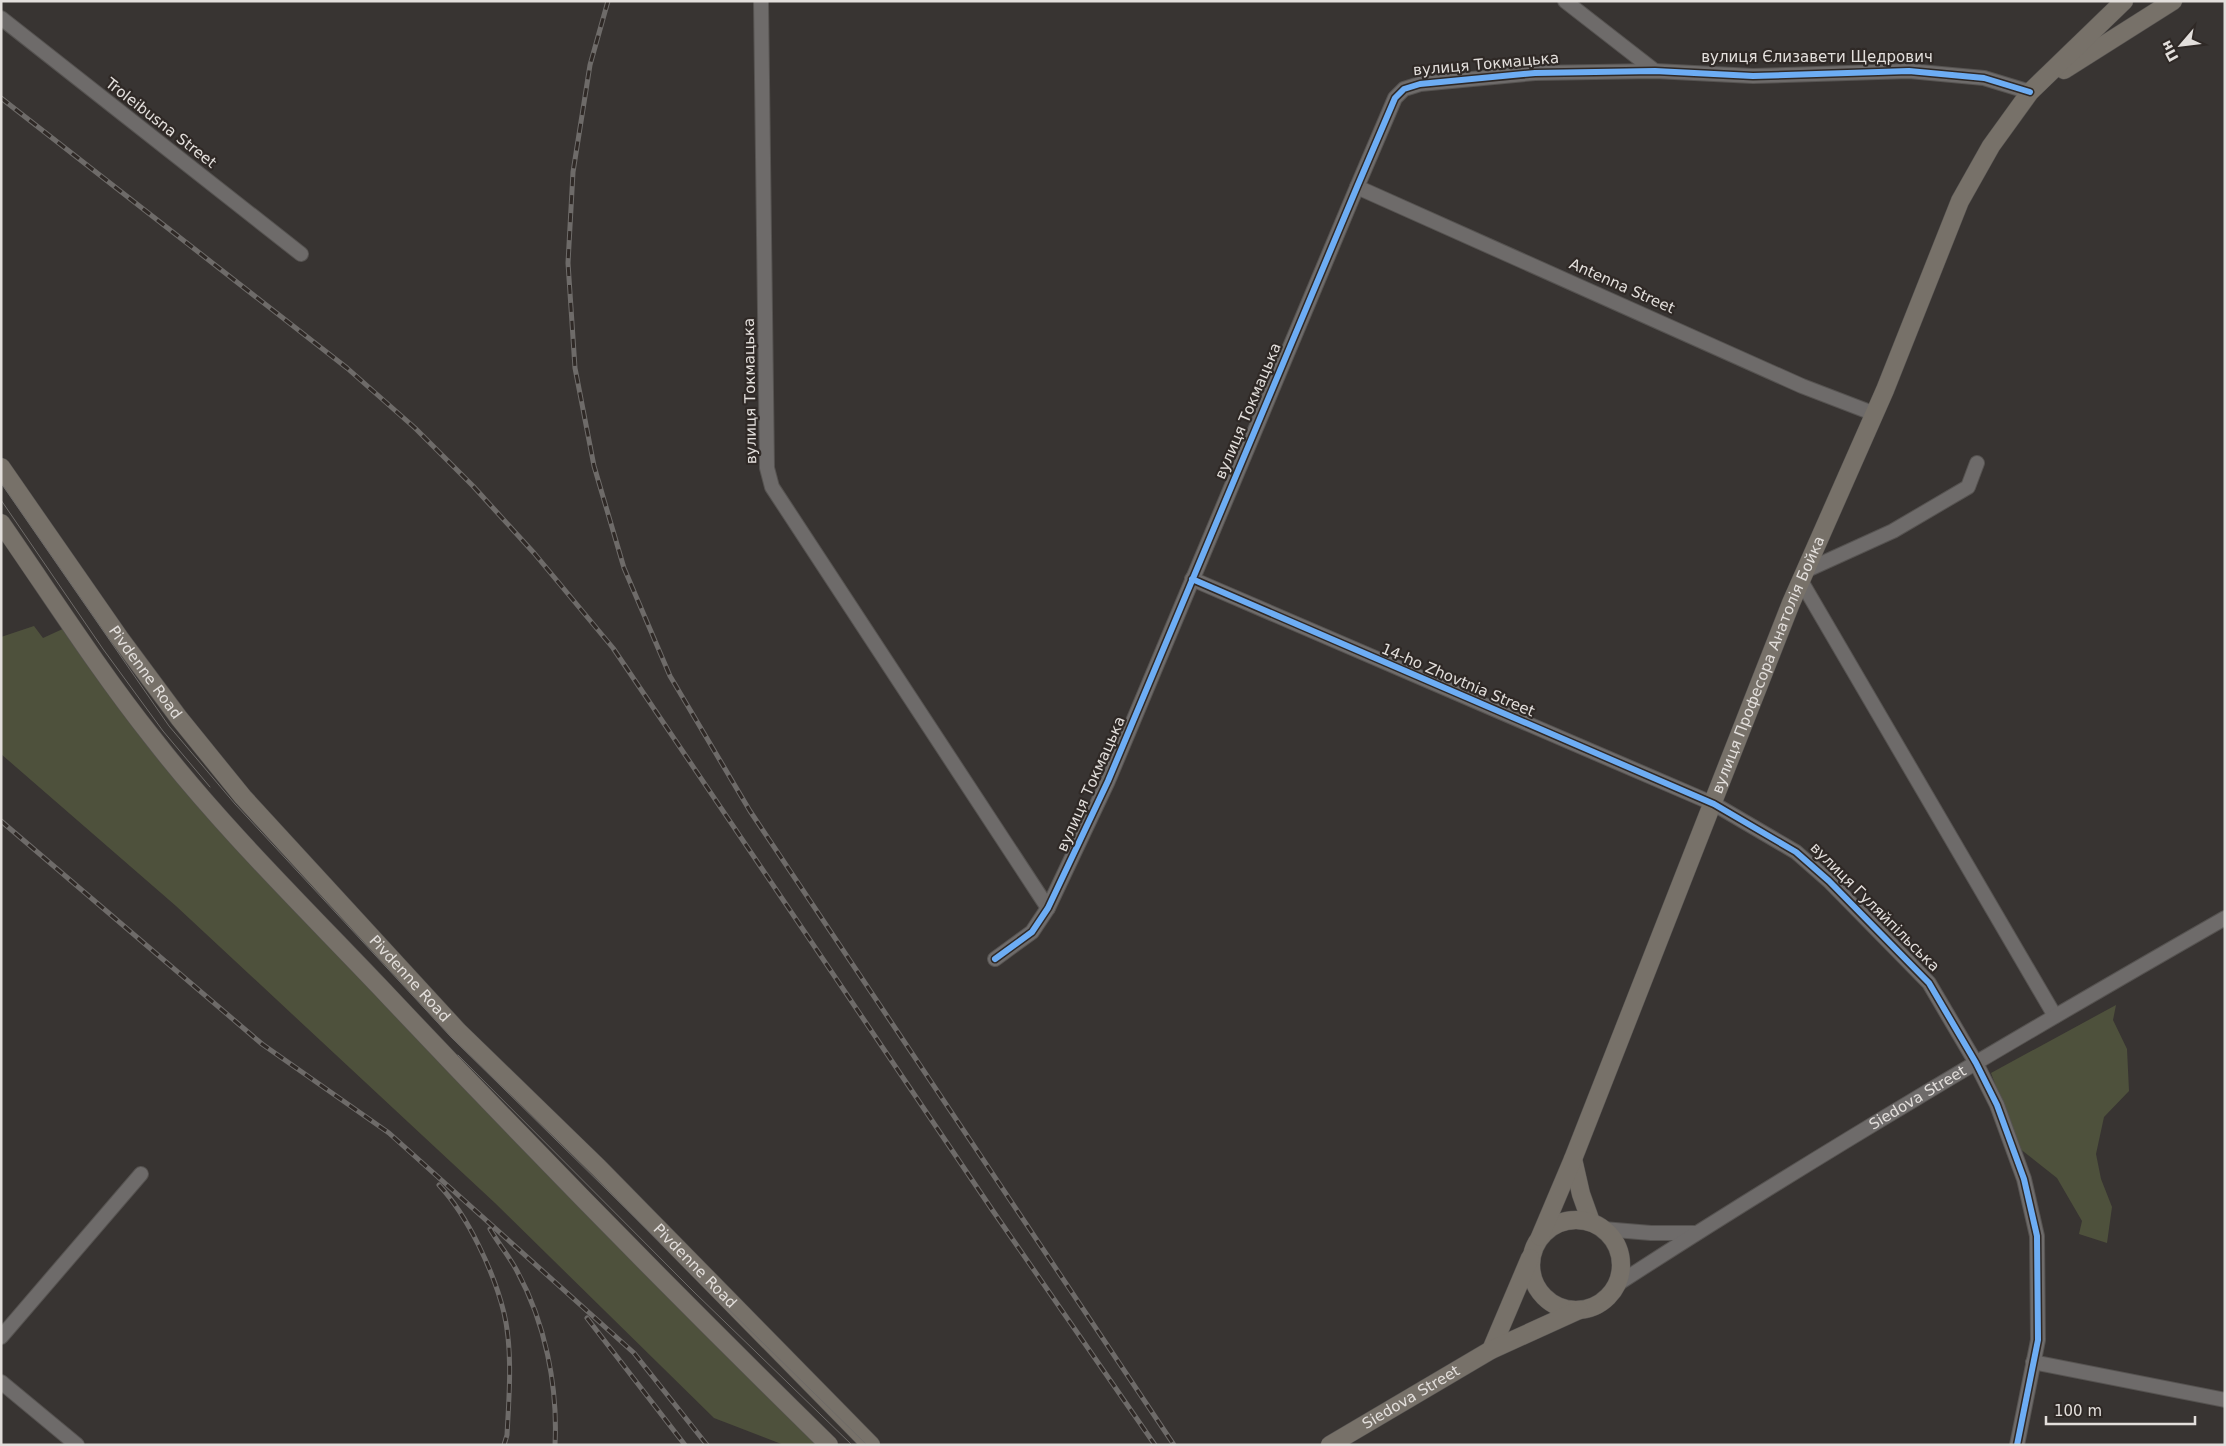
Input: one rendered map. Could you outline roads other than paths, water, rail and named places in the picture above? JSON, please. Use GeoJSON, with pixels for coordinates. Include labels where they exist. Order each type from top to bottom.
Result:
{"type":"FeatureCollection","features":[{"type":"Feature","properties":{"kind":"main road"},"geometry":{"type":"LineString","coordinates":[[2030,92],[2124,1]]}},
{"type":"Feature","properties":{"kind":"main road"},"geometry":{"type":"LineString","coordinates":[[2030,92],[2173,1]]}},
{"type":"Feature","properties":{"kind":"main road","name":"вулиця Професора Анатолія Бойка"},"geometry":{"type":"LineString","coordinates":[[1537,1243],[1574,1159],[1803,576],[1875,414],[1960,201],[1991,146],[2030,92]]}},
{"type":"Feature","properties":{"kind":"main road","name":"Pivdenne Road"},"geometry":{"type":"LineString","coordinates":[[1,467],[131,653],[179,718],[243,797],[458,1031],[605,1174],[871,1445]]}},
{"type":"Feature","properties":{"kind":"main road","name":"Pivdenne Road"},"geometry":{"type":"LineString","coordinates":[[1,524],[93,658],[153,739],[219,817],[437,1048],[677,1296],[829,1445]]}},
{"type":"Feature","properties":{"kind":"main road"},"geometry":{"type":"LineString","coordinates":[[1537,1243],[1531,1263],[1532,1277],[1539,1291],[1550,1302],[1564,1308],[1580,1310],[1601,1302],[1616,1285],[1621,1270],[1620,1255],[1614,1240],[1597,1226],[1580,1194],[1574,1159]]}},
{"type":"Feature","properties":{"kind":"main road"},"geometry":{"type":"LineString","coordinates":[[1491,1350],[1537,1243],[1550,1227],[1563,1221],[1577,1220],[1597,1226]]}},
{"type":"Feature","properties":{"kind":"main road","name":"Siedova Street"},"geometry":{"type":"LineString","coordinates":[[1330,1445],[1491,1350],[1580,1310]]}},
{"type":"Feature","properties":{"kind":"street","name":"вулиця Токмацька"},"geometry":{"type":"LineString","coordinates":[[760,1],[767,468],[772,487],[1048,908]]}},
{"type":"Feature","properties":{"kind":"street"},"geometry":{"type":"LineString","coordinates":[[1565,1],[1655,71]]}},
{"type":"Feature","properties":{"kind":"street","name":"Troleibusna Street"},"geometry":{"type":"LineString","coordinates":[[1,18],[301,254]]}},
{"type":"Feature","properties":{"kind":"street","name":"вулиця Токмацька"},"geometry":{"type":"LineString","coordinates":[[994,959],[1032,932],[1048,908],[1108,781],[1356,186],[1395,98],[1404,89],[1420,84],[1535,73],[1655,71]]}},
{"type":"Feature","properties":{"kind":"street","name":"вулиця Єлизавети Щедрович"},"geometry":{"type":"LineString","coordinates":[[1655,71],[1754,76],[1909,71],[1984,78],[2030,92]]}},
{"type":"Feature","properties":{"kind":"street","name":"Antenna Street"},"geometry":{"type":"LineString","coordinates":[[1356,186],[1802,386],[1875,414]]}},
{"type":"Feature","properties":{"kind":"street"},"geometry":{"type":"LineString","coordinates":[[1977,463],[1968,487],[1892,532],[1803,576],[2055,1016]]}},
{"type":"Feature","properties":{"kind":"street","name":"14-ho Zhovtnia Street"},"geometry":{"type":"LineString","coordinates":[[1192,579],[1714,804]]}},
{"type":"Feature","properties":{"kind":"street","name":"вулиця Гуляйпільська"},"geometry":{"type":"LineString","coordinates":[[1714,804],[1796,852],[1829,881],[1929,983],[1976,1063],[1997,1105],[2024,1179],[2037,1236],[2038,1340],[2017,1445]]}},
{"type":"Feature","properties":{"kind":"street","name":"Siedova Street"},"geometry":{"type":"LineString","coordinates":[[1616,1285],[1696,1233],[1976,1063],[2225,918]]}},
{"type":"Feature","properties":{"kind":"street"},"geometry":{"type":"LineString","coordinates":[[1,1337],[141,1174]]}},
{"type":"Feature","properties":{"kind":"street"},"geometry":{"type":"LineString","coordinates":[[1597,1226],[1696,1233]]}},
{"type":"Feature","properties":{"kind":"street"},"geometry":{"type":"LineString","coordinates":[[2034,1362],[2225,1400]]}},
{"type":"Feature","properties":{"kind":"street"},"geometry":{"type":"LineString","coordinates":[[1,1382],[77,1445]]}},
{"type":"Feature","properties":{"kind":"tram line"},"geometry":{"type":"LineString","coordinates":[[1,483],[169,726],[235,804],[451,1037],[867,1445]]}},
{"type":"Feature","properties":{"kind":"tram line"},"geometry":{"type":"LineString","coordinates":[[1,500],[103,649],[163,731],[210,787]]}},
{"type":"Feature","properties":{"kind":"tram line"},"geometry":{"type":"LineString","coordinates":[[458,1055],[694,1292],[852,1445]]}},
{"type":"Feature","properties":{"kind":"railway"},"geometry":{"type":"LineString","coordinates":[[608,1],[590,65],[573,172],[568,263],[575,368],[594,466],[624,568],[670,676],[750,811],[1174,1445]]}},
{"type":"Feature","properties":{"kind":"railway"},"geometry":{"type":"LineString","coordinates":[[1,98],[347,368],[415,428],[473,486],[534,553],[613,648],[993,1211],[1155,1445]]}},
{"type":"Feature","properties":{"kind":"railway"},"geometry":{"type":"LineString","coordinates":[[1,821],[262,1044],[389,1133],[634,1353],[707,1445]]}},
{"type":"Feature","properties":{"kind":"railway"},"geometry":{"type":"LineString","coordinates":[[439,1185],[470,1228],[487,1263],[500,1297],[509,1343],[510,1374],[507,1435],[504,1445]]}},
{"type":"Feature","properties":{"kind":"railway"},"geometry":{"type":"LineString","coordinates":[[490,1229],[517,1271],[527,1291],[542,1333],[552,1377],[555,1445]]}},
{"type":"Feature","properties":{"kind":"railway"},"geometry":{"type":"LineString","coordinates":[[587,1318],[685,1445]]}}]}
